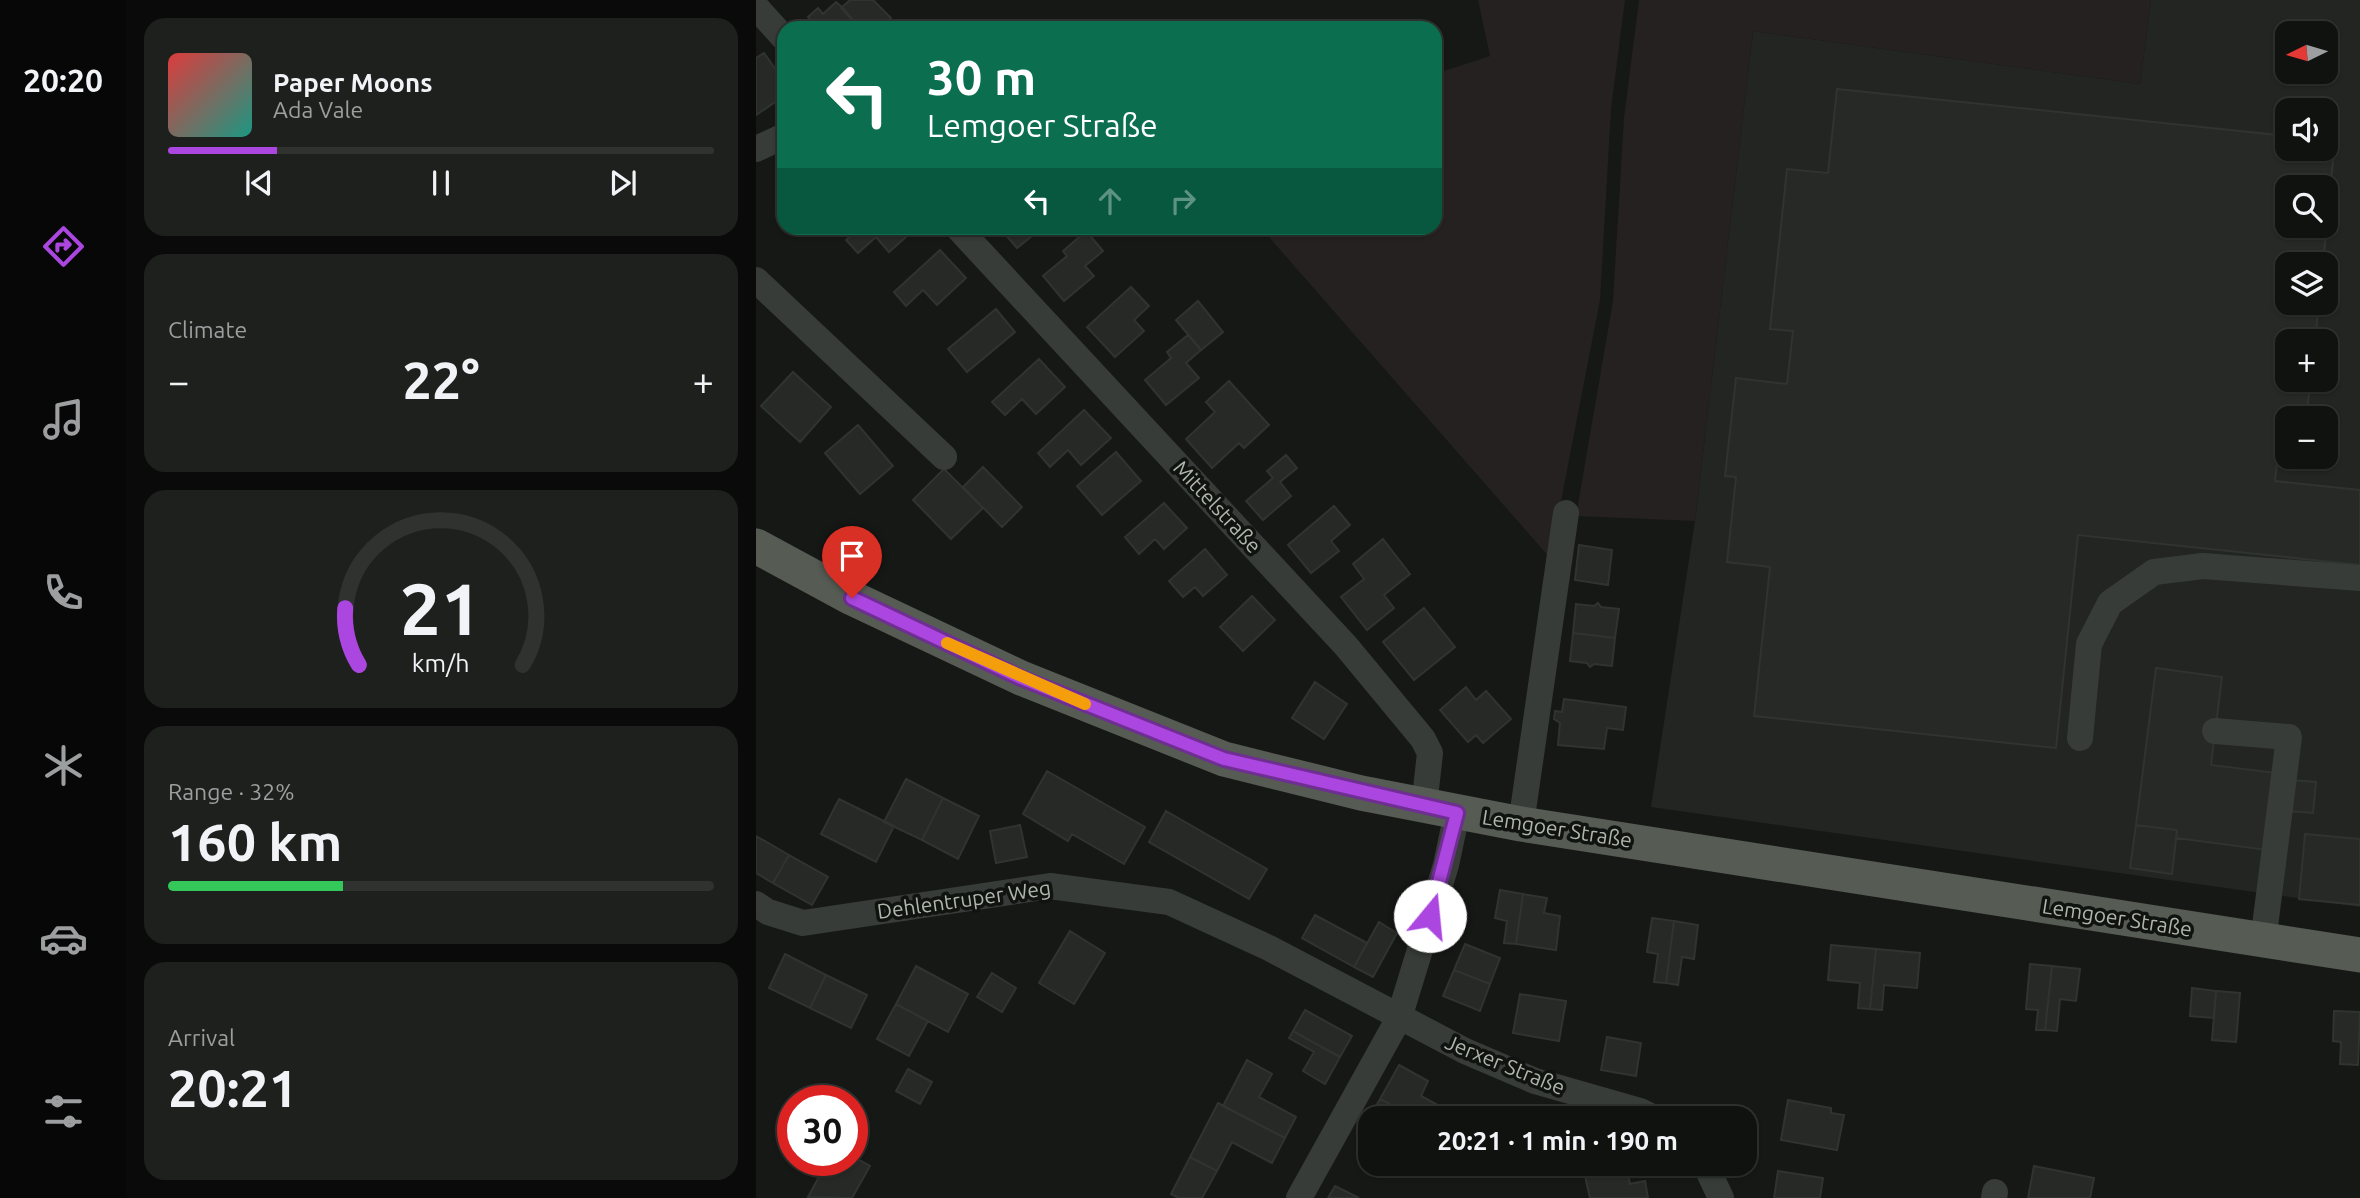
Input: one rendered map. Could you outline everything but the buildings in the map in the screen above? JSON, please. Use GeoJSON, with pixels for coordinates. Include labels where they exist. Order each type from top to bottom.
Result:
{"type":"FeatureCollection","features":[{"type":"Feature","properties":{"kind":"main road","name":"Lemgoer Straße"},"geometry":{"type":"LineString","coordinates":[[756,546],[852,598],[1021,678],[1224,759],[1457,813],[2263,942],[2360,955]]}},
{"type":"Feature","properties":{"kind":"street"},"geometry":{"type":"LineString","coordinates":[[756,7],[777,30]]}},
{"type":"Feature","properties":{"kind":"street"},"geometry":{"type":"LineString","coordinates":[[756,149],[777,139]]}},
{"type":"Feature","properties":{"kind":"street","name":"Mittelstraße"},"geometry":{"type":"LineString","coordinates":[[964,235],[1346,646],[1423,739],[1430,753],[1424,807]]}},
{"type":"Feature","properties":{"kind":"street"},"geometry":{"type":"LineString","coordinates":[[756,280],[944,457]]}},
{"type":"Feature","properties":{"kind":"street"},"geometry":{"type":"LineString","coordinates":[[1521,824],[1566,513]]}},
{"type":"Feature","properties":{"kind":"street"},"geometry":{"type":"LineString","coordinates":[[2080,738],[2089,644],[2110,603],[2154,572],[2203,566],[2360,578]]}},
{"type":"Feature","properties":{"kind":"street"},"geometry":{"type":"LineString","coordinates":[[2215,731],[2289,737],[2263,942]]}},
{"type":"Feature","properties":{"kind":"street"},"geometry":{"type":"LineString","coordinates":[[1299,1198],[1399,1018],[1446,865],[1457,813]]}},
{"type":"Feature","properties":{"kind":"street","name":"Dehlentruper Weg"},"geometry":{"type":"LineString","coordinates":[[756,904],[768,912],[803,923],[1050,886],[1169,902],[1269,948],[1399,1018]]}},
{"type":"Feature","properties":{"kind":"street","name":"Jerxer Straße"},"geometry":{"type":"LineString","coordinates":[[1399,1018],[1465,1051],[1535,1081],[1622,1106]]}},
{"type":"Feature","properties":{"kind":"street"},"geometry":{"type":"LineString","coordinates":[[1711,1176],[1721,1198]]}},
{"type":"Feature","properties":{"kind":"shaded area"},"geometry":{"type":"Polygon","coordinates":[[[1478,0],[1625,0],[1611,109],[1600,300],[1550,558],[1267,235],[1442,235],[1442,72],[1490,56],[1478,0]]]}},
{"type":"Feature","properties":{"kind":"shaded area"},"geometry":{"type":"Polygon","coordinates":[[[1639,0],[2151,0],[2140,84],[1753,31],[1695,521],[1576,516],[1613,301],[1624,118],[1639,0]]]}},
{"type":"Feature","properties":{"kind":"shaded area"},"geometry":{"type":"Polygon","coordinates":[[[2151,0],[2360,0],[2360,907],[1651,807],[1695,521],[1753,31],[2140,84],[2151,0]]]}},
{"type":"Feature","properties":{"kind":"slow traffic"},"geometry":{"type":"LineString","coordinates":[[947,643],[1085,704]]}},
{"type":"Feature","properties":{"kind":"route"},"geometry":{"type":"LineString","coordinates":[[852,598],[1021,678],[1224,759],[1361,793],[1457,813],[1446,865],[1430,916]]}}]}
